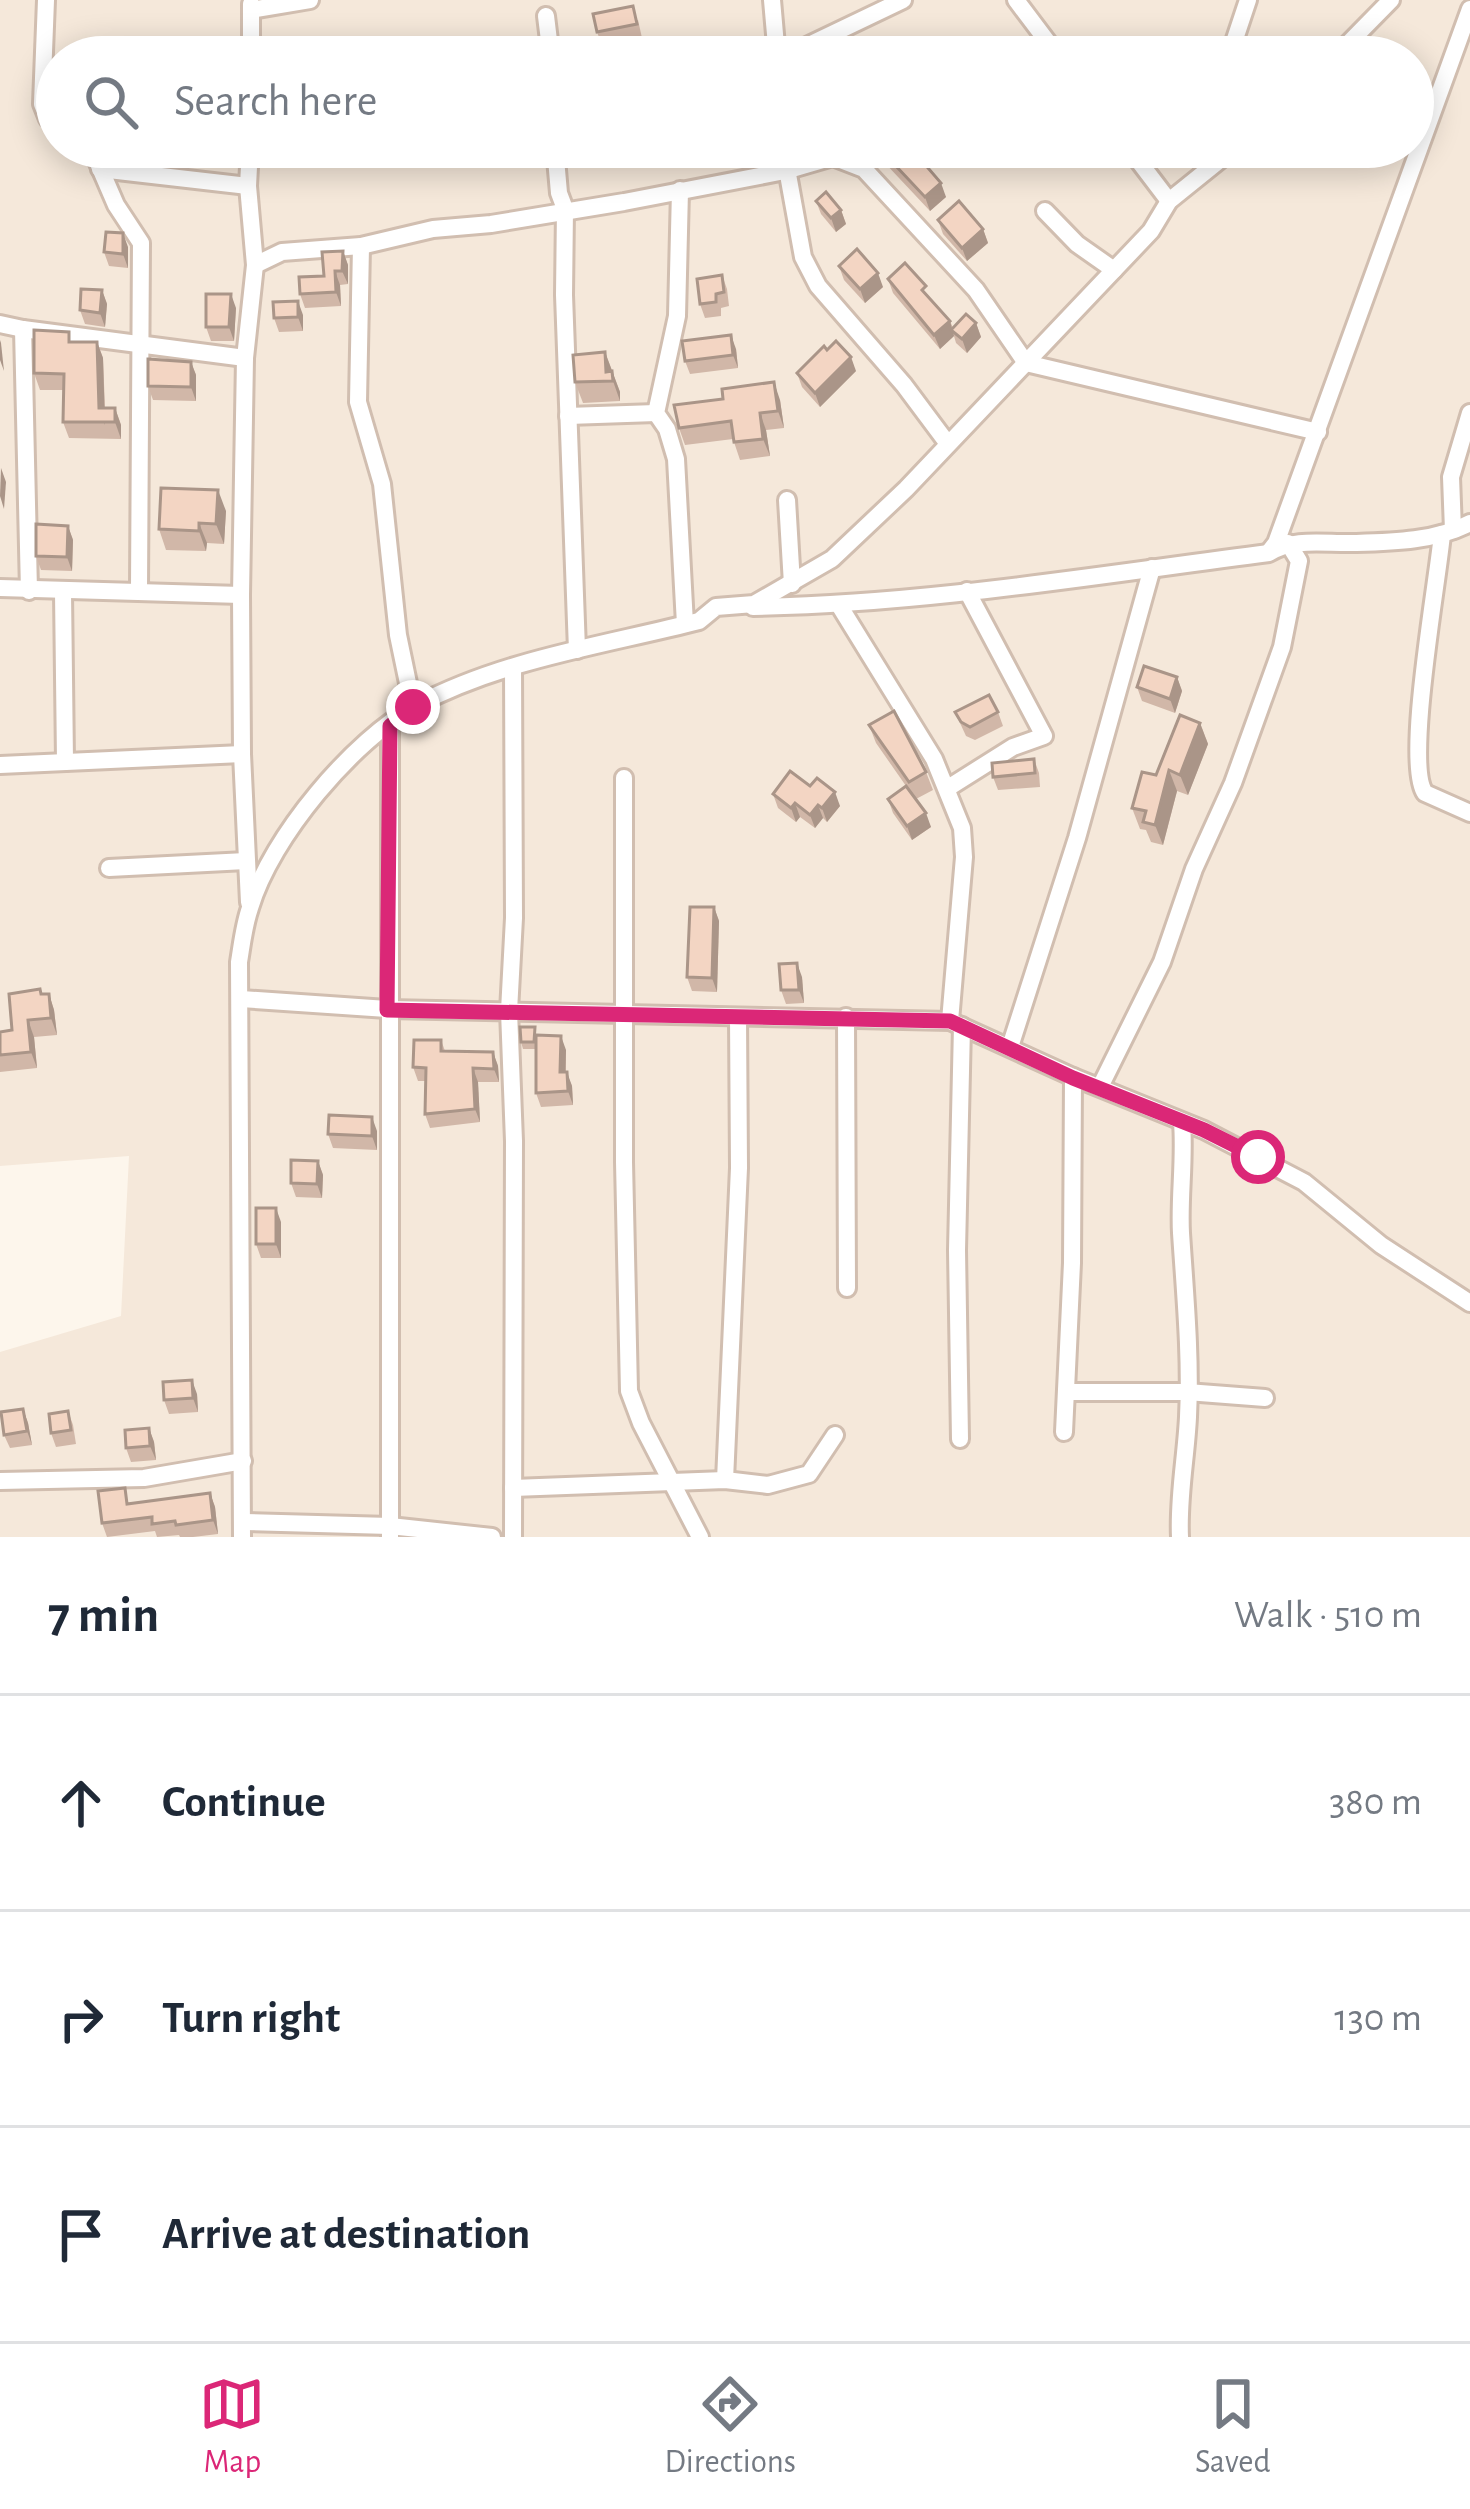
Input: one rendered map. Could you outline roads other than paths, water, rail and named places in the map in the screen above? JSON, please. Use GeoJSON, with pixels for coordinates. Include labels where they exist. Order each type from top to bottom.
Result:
{"type":"FeatureCollection","features":[{"type":"Feature","properties":{"kind":"street"},"geometry":{"type":"LineString","coordinates":[[44,36],[46,0]]}},
{"type":"Feature","properties":{"kind":"street"},"geometry":{"type":"LineString","coordinates":[[251,36],[250,5],[310,0]]}},
{"type":"Feature","properties":{"kind":"street"},"geometry":{"type":"LineString","coordinates":[[772,0],[778,36]]}},
{"type":"Feature","properties":{"kind":"street"},"geometry":{"type":"LineString","coordinates":[[826,36],[903,0]]}},
{"type":"Feature","properties":{"kind":"street"},"geometry":{"type":"LineString","coordinates":[[1016,0],[1043,36]]}},
{"type":"Feature","properties":{"kind":"street"},"geometry":{"type":"LineString","coordinates":[[1234,36],[1248,0]]}},
{"type":"Feature","properties":{"kind":"street"},"geometry":{"type":"LineString","coordinates":[[1356,36],[1391,0]]}},
{"type":"Feature","properties":{"kind":"street"},"geometry":{"type":"LineString","coordinates":[[1434,109],[1470,9]]}},
{"type":"Feature","properties":{"kind":"street"},"geometry":{"type":"LineString","coordinates":[[546,16],[548,36]]}},
{"type":"Feature","properties":{"kind":"street"},"geometry":{"type":"LineString","coordinates":[[249,168],[255,265],[245,358],[241,595],[249,908]]}},
{"type":"Feature","properties":{"kind":"street"},"geometry":{"type":"LineString","coordinates":[[556,168],[566,209],[577,650]]}},
{"type":"Feature","properties":{"kind":"street"},"geometry":{"type":"LineString","coordinates":[[785,168],[803,257],[818,286],[948,444]]}},
{"type":"Feature","properties":{"kind":"street"},"geometry":{"type":"LineString","coordinates":[[255,265],[282,252],[361,246],[415,232],[491,224],[796,168]]}},
{"type":"Feature","properties":{"kind":"street"},"geometry":{"type":"LineString","coordinates":[[861,168],[976,290],[1026,364],[1318,432]]}},
{"type":"Feature","properties":{"kind":"street"},"geometry":{"type":"LineString","coordinates":[[1144,168],[1169,201]]}},
{"type":"Feature","properties":{"kind":"street"},"geometry":{"type":"LineString","coordinates":[[492,1537],[243,1529],[239,962],[249,908],[265,870],[323,786],[413,707],[513,667],[699,621],[716,608],[754,604],[832,559],[870,526],[1026,364],[1150,231],[1169,201],[1206,168]]}},
{"type":"Feature","properties":{"kind":"street"},"geometry":{"type":"LineString","coordinates":[[1269,553],[1413,168]]}},
{"type":"Feature","properties":{"kind":"street"},"geometry":{"type":"LineString","coordinates":[[100,169],[248,186]]}},
{"type":"Feature","properties":{"kind":"street"},"geometry":{"type":"LineString","coordinates":[[100,169],[116,205],[140,236],[139,589]]}},
{"type":"Feature","properties":{"kind":"street"},"geometry":{"type":"LineString","coordinates":[[680,190],[676,316],[656,412],[676,459],[685,625]]}},
{"type":"Feature","properties":{"kind":"street"},"geometry":{"type":"LineString","coordinates":[[1045,211],[1077,244],[1114,270]]}},
{"type":"Feature","properties":{"kind":"street"},"geometry":{"type":"LineString","coordinates":[[361,246],[358,402],[382,484],[398,635],[413,707]]}},
{"type":"Feature","properties":{"kind":"street"},"geometry":{"type":"LineString","coordinates":[[0,323],[245,358]]}},
{"type":"Feature","properties":{"kind":"street"},"geometry":{"type":"LineString","coordinates":[[23,329],[29,591]]}},
{"type":"Feature","properties":{"kind":"street"},"geometry":{"type":"LineString","coordinates":[[568,416],[656,412]]}},
{"type":"Feature","properties":{"kind":"street"},"geometry":{"type":"LineString","coordinates":[[1470,413],[1451,477],[1455,529],[1418,774],[1425,793],[1470,814]]}},
{"type":"Feature","properties":{"kind":"street"},"geometry":{"type":"LineString","coordinates":[[787,500],[793,584]]}},
{"type":"Feature","properties":{"kind":"street"},"geometry":{"type":"LineString","coordinates":[[716,608],[839,605],[1269,553],[1288,543],[1355,543],[1455,529]]}},
{"type":"Feature","properties":{"kind":"street"},"geometry":{"type":"LineString","coordinates":[[1100,1087],[1176,929],[1194,869],[1233,783],[1282,647],[1300,561],[1288,543]]}},
{"type":"Feature","properties":{"kind":"street"},"geometry":{"type":"LineString","coordinates":[[1010,1047],[1078,838],[1152,568]]}},
{"type":"Feature","properties":{"kind":"street"},"geometry":{"type":"LineString","coordinates":[[0,588],[241,595]]}},
{"type":"Feature","properties":{"kind":"street"},"geometry":{"type":"LineString","coordinates":[[948,788],[1013,747],[1044,736],[967,591]]}},
{"type":"Feature","properties":{"kind":"street"},"geometry":{"type":"LineString","coordinates":[[64,592],[65,762]]}},
{"type":"Feature","properties":{"kind":"street"},"geometry":{"type":"LineString","coordinates":[[839,605],[948,788],[962,828],[956,1023],[960,1438]]}},
{"type":"Feature","properties":{"kind":"street"},"geometry":{"type":"LineString","coordinates":[[513,667],[514,918],[509,1011],[515,1187],[513,1537]]}},
{"type":"Feature","properties":{"kind":"street"},"geometry":{"type":"LineString","coordinates":[[390,726],[390,1532]]}},
{"type":"Feature","properties":{"kind":"street"},"geometry":{"type":"LineString","coordinates":[[0,765],[242,754]]}},
{"type":"Feature","properties":{"kind":"street"},"geometry":{"type":"LineString","coordinates":[[624,778],[629,1390],[700,1537]]}},
{"type":"Feature","properties":{"kind":"street"},"geometry":{"type":"LineString","coordinates":[[109,868],[246,861]]}},
{"type":"Feature","properties":{"kind":"street"},"geometry":{"type":"LineString","coordinates":[[241,999],[387,1010],[956,1023],[1304,1181],[1381,1245],[1470,1303]]}},
{"type":"Feature","properties":{"kind":"street"},"geometry":{"type":"LineString","coordinates":[[725,1480],[739,1168],[737,1017]]}},
{"type":"Feature","properties":{"kind":"street"},"geometry":{"type":"LineString","coordinates":[[846,1017],[847,1288]]}},
{"type":"Feature","properties":{"kind":"street"},"geometry":{"type":"LineString","coordinates":[[1064,1432],[1073,1078]]}},
{"type":"Feature","properties":{"kind":"street"},"geometry":{"type":"LineString","coordinates":[[1180,1537],[1187,1392],[1182,1122]]}},
{"type":"Feature","properties":{"kind":"street"},"geometry":{"type":"LineString","coordinates":[[1066,1392],[1187,1392],[1265,1398]]}},
{"type":"Feature","properties":{"kind":"street"},"geometry":{"type":"LineString","coordinates":[[514,1488],[725,1480],[769,1485],[809,1474],[835,1435]]}},
{"type":"Feature","properties":{"kind":"street"},"geometry":{"type":"LineString","coordinates":[[0,1481],[144,1478],[243,1461]]}}]}
